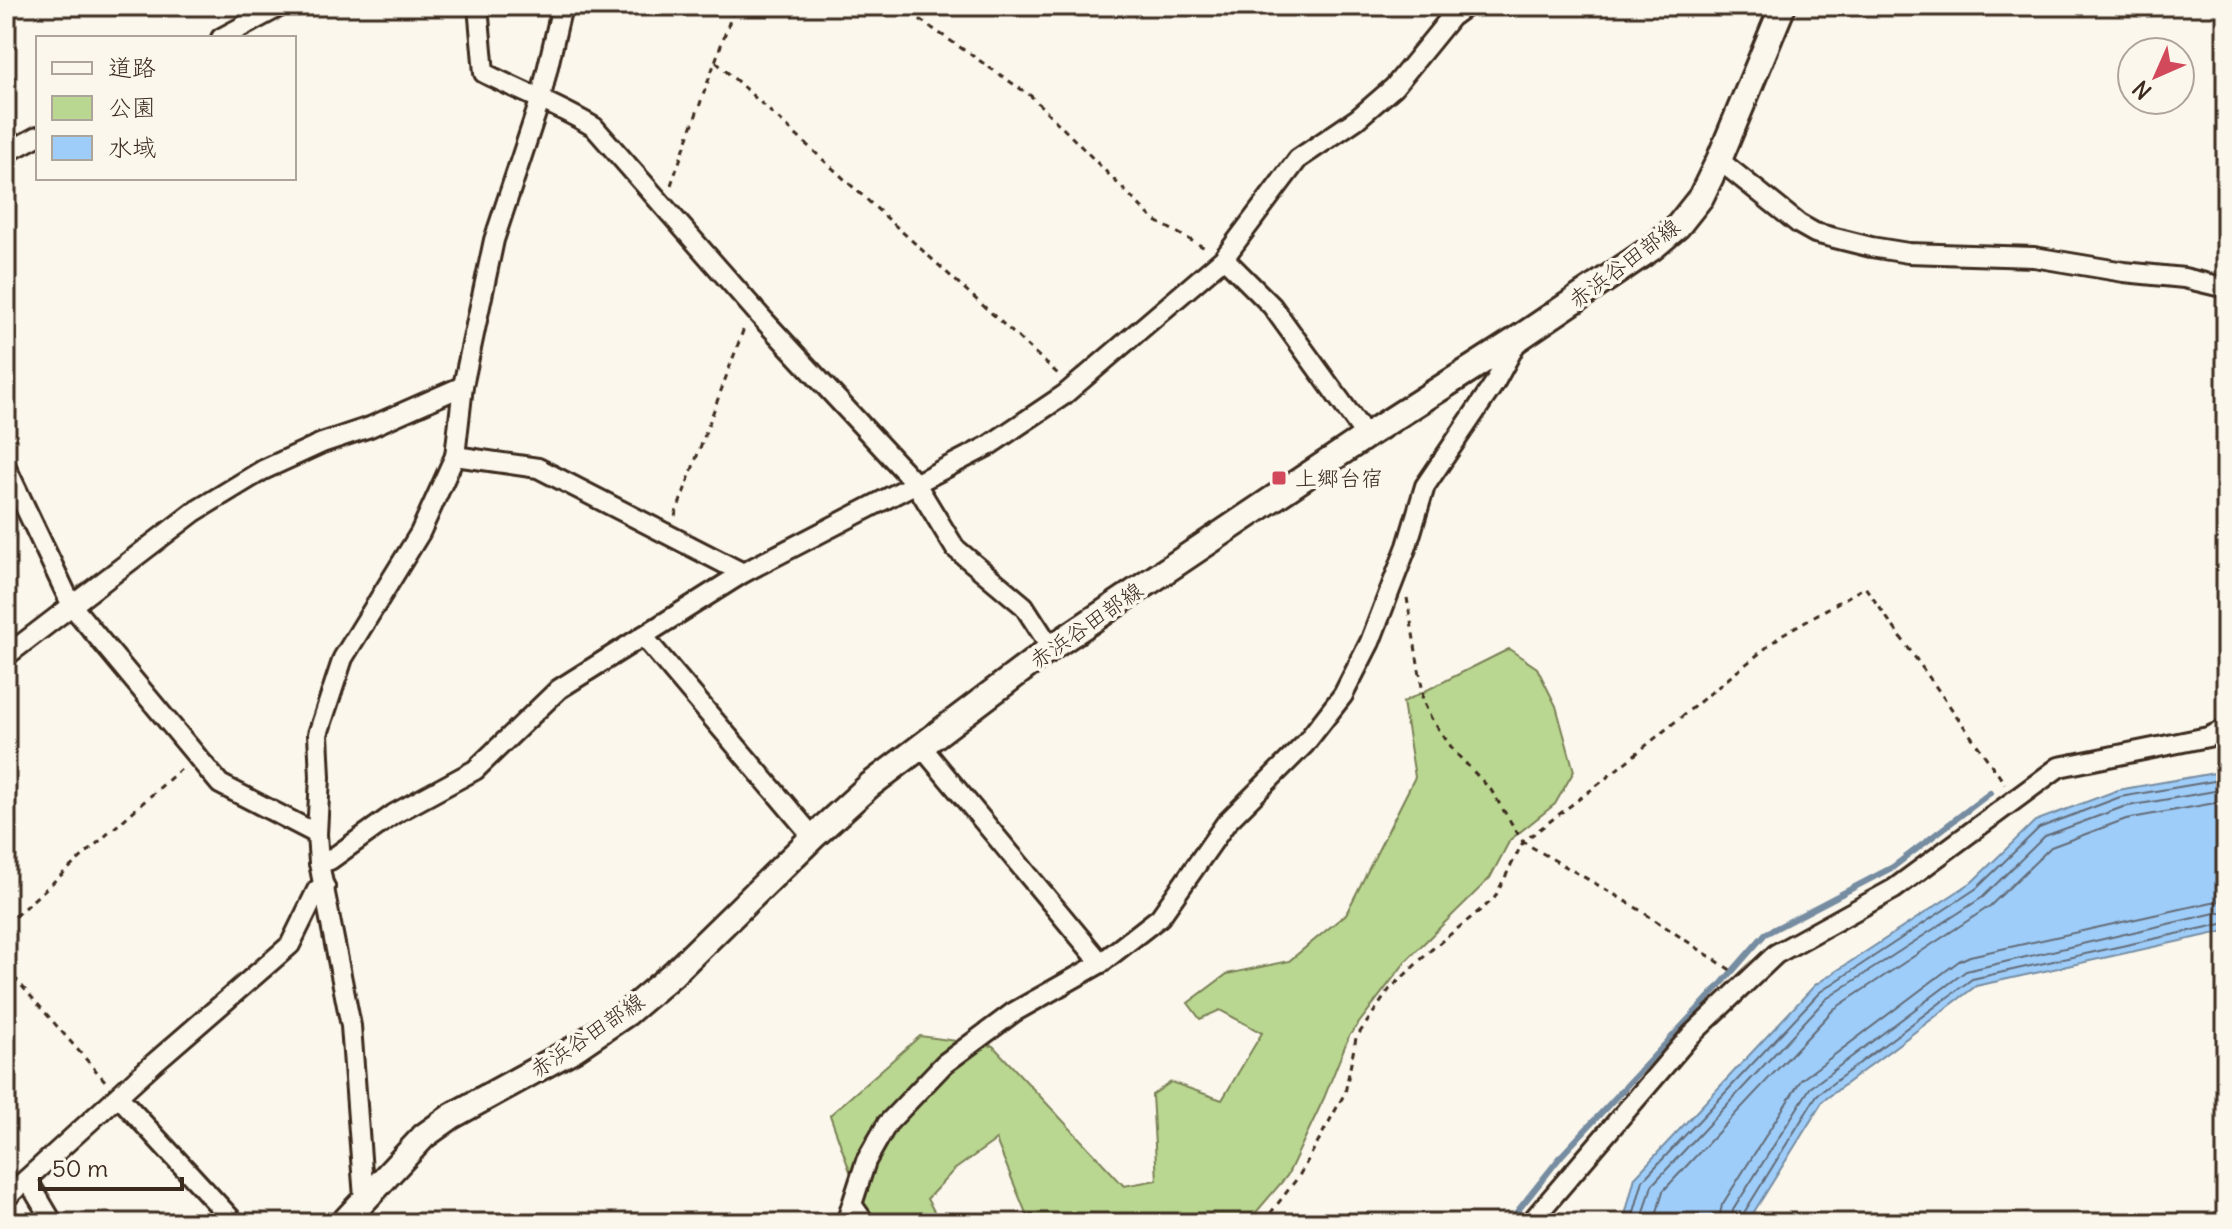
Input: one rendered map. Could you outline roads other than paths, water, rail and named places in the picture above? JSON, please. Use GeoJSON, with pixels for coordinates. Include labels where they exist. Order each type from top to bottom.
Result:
{"type":"FeatureCollection","features":[{"type":"Feature","properties":{"kind":"main road","name":"赤浜谷田部線"},"geometry":{"type":"LineString","coordinates":[[343,1223],[424,1136],[452,1116],[574,1049],[627,1013],[674,973],[870,785],[1051,648],[1652,248],[1678,226],[1701,197],[1783,6]]}},
{"type":"Feature","properties":{"kind":"street"},"geometry":{"type":"LineString","coordinates":[[225,36],[281,6]]}},
{"type":"Feature","properties":{"kind":"street"},"geometry":{"type":"LineString","coordinates":[[478,6],[484,73],[540,101],[567,110],[594,127],[752,307],[916,484],[955,548],[1024,606],[1051,648]]}},
{"type":"Feature","properties":{"kind":"street"},"geometry":{"type":"LineString","coordinates":[[364,1198],[351,1026],[319,863],[318,734],[343,658],[420,533],[455,456],[463,386],[494,240],[540,101],[562,6]]}},
{"type":"Feature","properties":{"kind":"street"},"geometry":{"type":"LineString","coordinates":[[319,863],[330,860],[394,814],[475,770],[559,689],[743,573],[988,446],[1073,388],[1224,258],[1298,159],[1357,119],[1394,87],[1451,17],[1466,6]]}},
{"type":"Feature","properties":{"kind":"street"},"geometry":{"type":"LineString","coordinates":[[6,153],[36,137]]}},
{"type":"Feature","properties":{"kind":"street"},"geometry":{"type":"LineString","coordinates":[[1719,160],[1799,224],[1815,233],[1908,253],[2034,257],[2184,278],[2226,288]]}},
{"type":"Feature","properties":{"kind":"street"},"geometry":{"type":"LineString","coordinates":[[1224,258],[1272,306],[1366,436]]}},
{"type":"Feature","properties":{"kind":"street"},"geometry":{"type":"LineString","coordinates":[[865,1223],[850,1214],[866,1161],[887,1124],[944,1064],[1014,1012],[1101,963],[1160,917],[1226,823],[1304,745],[1343,695],[1370,642],[1407,546],[1425,486],[1494,384],[1519,338]]}},
{"type":"Feature","properties":{"kind":"street"},"geometry":{"type":"LineString","coordinates":[[6,656],[194,512],[263,470],[463,386]]}},
{"type":"Feature","properties":{"kind":"street"},"geometry":{"type":"LineString","coordinates":[[455,456],[538,468],[743,573]]}},
{"type":"Feature","properties":{"kind":"street"},"geometry":{"type":"LineString","coordinates":[[6,467],[72,606],[220,784],[317,834]]}},
{"type":"Feature","properties":{"kind":"street"},"geometry":{"type":"LineString","coordinates":[[643,636],[813,837]]}},
{"type":"Feature","properties":{"kind":"street"},"geometry":{"type":"LineString","coordinates":[[1530,1223],[1691,1035],[1776,954],[1894,889],[2059,767],[2208,737],[2226,729]]}},
{"type":"Feature","properties":{"kind":"street"},"geometry":{"type":"LineString","coordinates":[[921,746],[1101,963]]}},
{"type":"Feature","properties":{"kind":"street"},"geometry":{"type":"LineString","coordinates":[[6,1198],[290,945],[317,890],[325,887]]}},
{"type":"Feature","properties":{"kind":"street"},"geometry":{"type":"LineString","coordinates":[[119,1097],[235,1223]]}},
{"type":"Feature","properties":{"kind":"street"},"geometry":{"type":"LineString","coordinates":[[27,1179],[53,1223]]}},
{"type":"Feature","properties":{"kind":"water"},"geometry":{"type":"Polygon","coordinates":[[[2226,771],[2226,931],[1976,986],[1823,1101],[1747,1223],[1623,1223],[1635,1177],[1815,985],[1972,882],[2035,821],[2118,790],[2226,771]]]}},
{"type":"Feature","properties":{"kind":"waterway"},"geometry":{"type":"LineString","coordinates":[[1508,1223],[1562,1155],[1765,934],[1893,867],[1990,793]]}},
{"type":"Feature","properties":{"kind":"place","name":"上郷台宿"},"geometry":{"type":"Point","coordinates":[1279,478]}}]}
